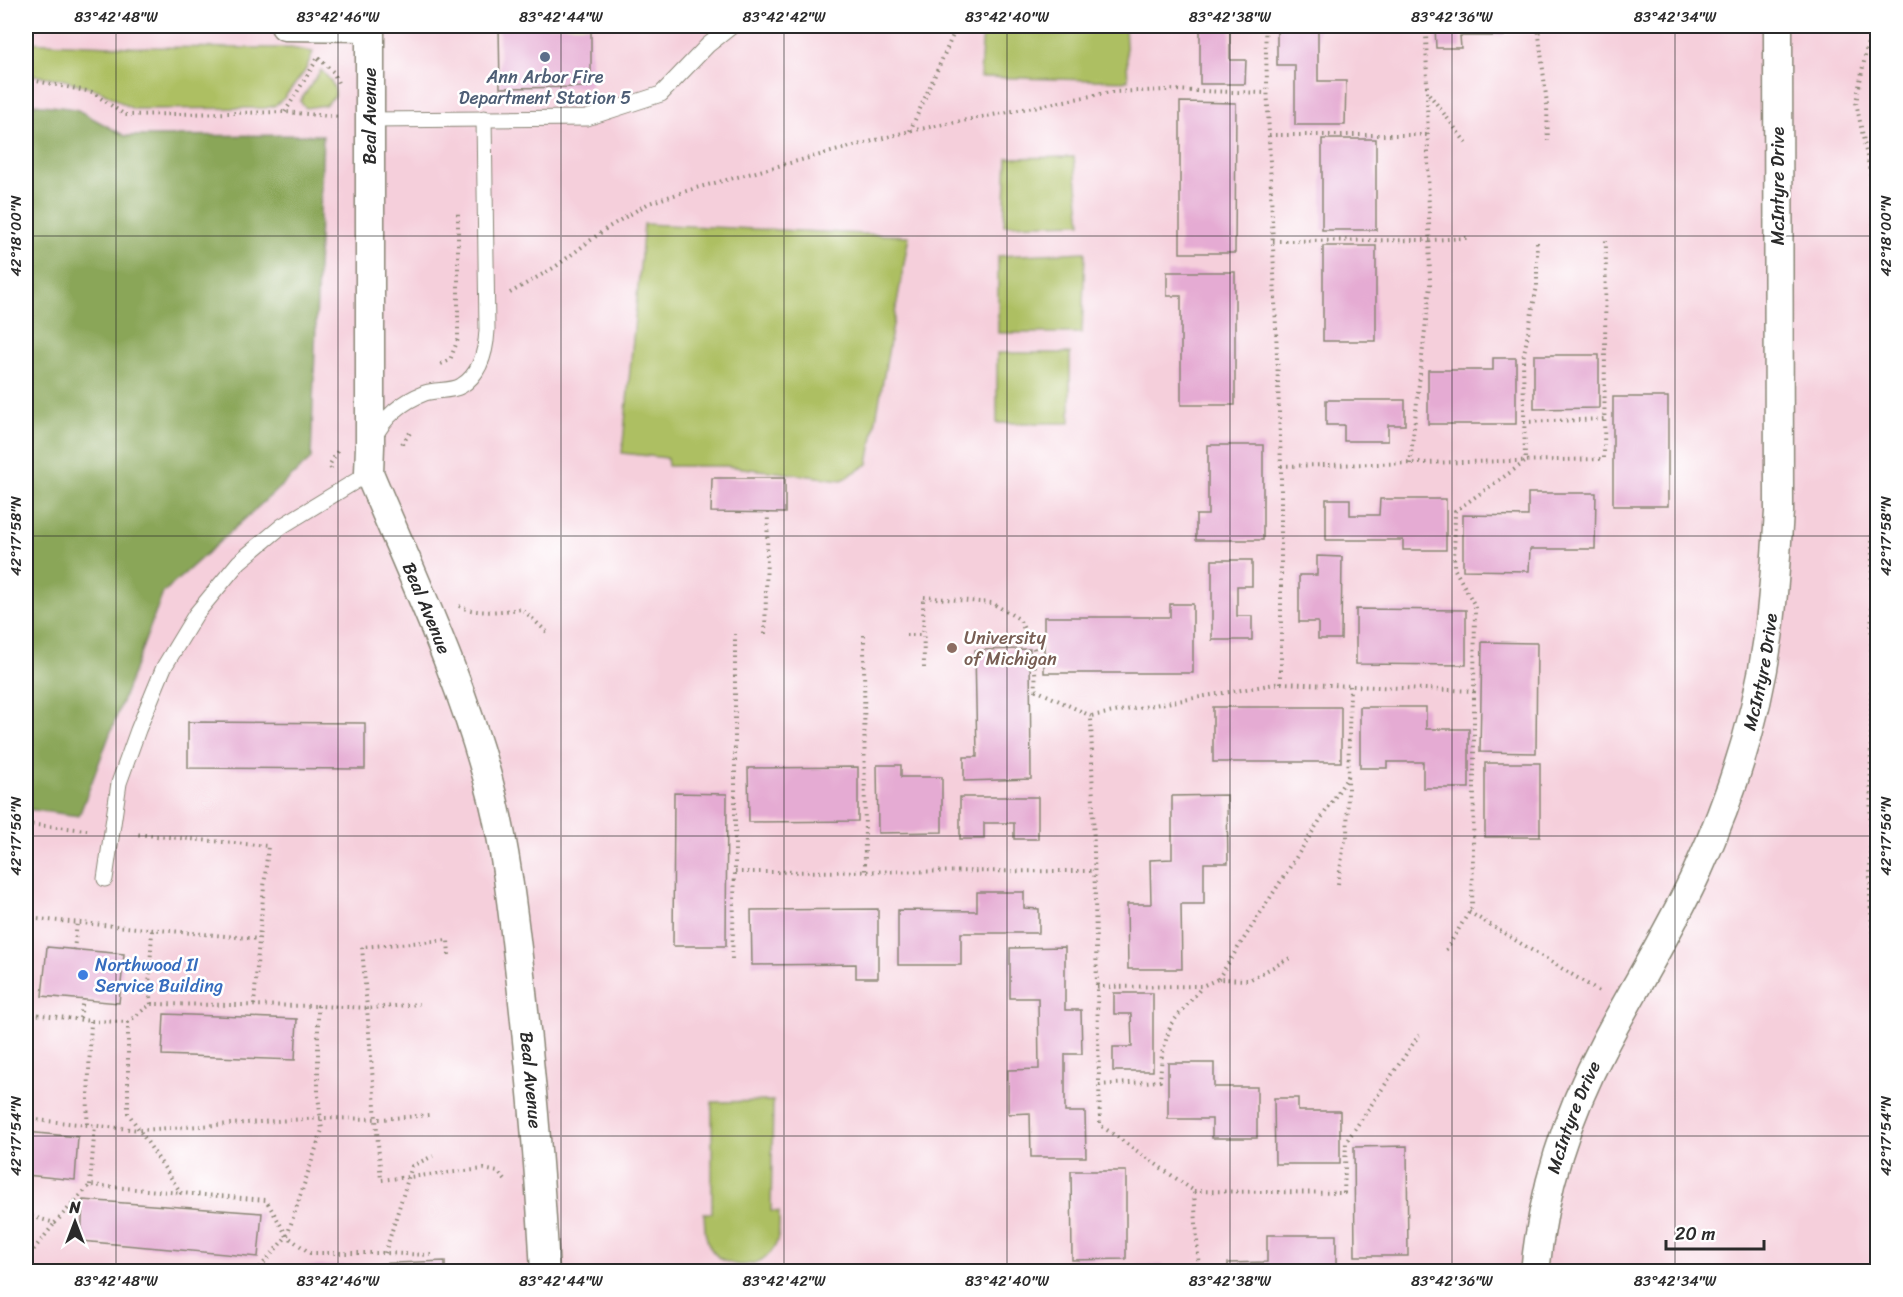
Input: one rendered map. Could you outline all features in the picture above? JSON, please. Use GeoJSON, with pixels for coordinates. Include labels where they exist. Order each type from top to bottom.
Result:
{"type":"FeatureCollection","features":[{"type":"Feature","properties":{"kind":"street","name":"Beal Avenue"},"geometry":{"type":"LineString","coordinates":[[285,26],[370,26],[370,459],[474,730],[493,800],[508,873],[528,1044],[545,1272]]}},
{"type":"Feature","properties":{"kind":"street","name":"McIntyre Drive"},"geometry":{"type":"LineString","coordinates":[[1535,1272],[1548,1183],[1567,1126],[1604,1045],[1697,873],[1726,803],[1752,717],[1768,640],[1779,512],[1778,26]]}},
{"type":"Feature","properties":{"kind":"lane"},"geometry":{"type":"LineString","coordinates":[[370,120],[587,118],[661,94],[708,45],[732,26]]}},
{"type":"Feature","properties":{"kind":"lane"},"geometry":{"type":"LineString","coordinates":[[105,879],[120,783],[138,730],[164,667],[196,614],[239,562],[370,459],[382,422],[393,411],[427,392],[444,391],[460,386],[480,365],[486,347],[487,330],[484,118]]}},
{"type":"Feature","properties":{"kind":"path"},"geometry":{"type":"LineString","coordinates":[[910,131],[957,26]]}},
{"type":"Feature","properties":{"kind":"path"},"geometry":{"type":"LineString","coordinates":[[1265,26],[1281,466],[1281,683]]}},
{"type":"Feature","properties":{"kind":"path"},"geometry":{"type":"LineString","coordinates":[[1410,464],[1430,285],[1426,26]]}},
{"type":"Feature","properties":{"kind":"path"},"geometry":{"type":"LineString","coordinates":[[1538,26],[1547,105],[1548,144]]}},
{"type":"Feature","properties":{"kind":"path"},"geometry":{"type":"LineString","coordinates":[[1870,26],[1856,102],[1876,191],[1870,898],[1875,966],[1878,974]]}},
{"type":"Feature","properties":{"kind":"path"},"geometry":{"type":"LineString","coordinates":[[285,112],[319,58]]}},
{"type":"Feature","properties":{"kind":"path"},"geometry":{"type":"LineString","coordinates":[[26,79],[92,92],[125,115],[285,112],[370,120]]}},
{"type":"Feature","properties":{"kind":"path"},"geometry":{"type":"LineString","coordinates":[[506,296],[555,267],[607,228],[649,203],[696,188],[910,131],[1112,92],[1168,90],[1267,93]]}},
{"type":"Feature","properties":{"kind":"path"},"geometry":{"type":"LineString","coordinates":[[1428,94],[1467,144]]}},
{"type":"Feature","properties":{"kind":"path"},"geometry":{"type":"LineString","coordinates":[[1269,135],[1429,135]]}},
{"type":"Feature","properties":{"kind":"path"},"geometry":{"type":"LineString","coordinates":[[435,367],[450,360],[458,339],[458,213]]}},
{"type":"Feature","properties":{"kind":"path"},"geometry":{"type":"LineString","coordinates":[[1273,241],[1467,238]]}},
{"type":"Feature","properties":{"kind":"path"},"geometry":{"type":"LineString","coordinates":[[1525,462],[1523,359],[1537,286],[1537,238]]}},
{"type":"Feature","properties":{"kind":"path"},"geometry":{"type":"LineString","coordinates":[[1281,466],[1604,459],[1606,238]]}},
{"type":"Feature","properties":{"kind":"path"},"geometry":{"type":"LineString","coordinates":[[1524,422],[1605,419]]}},
{"type":"Feature","properties":{"kind":"path"},"geometry":{"type":"LineString","coordinates":[[400,455],[402,444],[413,428]]}},
{"type":"Feature","properties":{"kind":"path"},"geometry":{"type":"LineString","coordinates":[[1446,950],[1472,908],[1475,606],[1454,568],[1455,511],[1525,462]]}},
{"type":"Feature","properties":{"kind":"path"},"geometry":{"type":"LineString","coordinates":[[765,634],[768,512]]}},
{"type":"Feature","properties":{"kind":"path"},"geometry":{"type":"LineString","coordinates":[[924,668],[923,597],[992,603],[1019,618],[1034,649],[1036,690],[1091,716],[1281,683],[1474,691]]}},
{"type":"Feature","properties":{"kind":"path"},"geometry":{"type":"LineString","coordinates":[[451,602],[465,609],[500,612],[522,609],[548,633]]}},
{"type":"Feature","properties":{"kind":"path"},"geometry":{"type":"LineString","coordinates":[[732,959],[735,872],[735,634]]}},
{"type":"Feature","properties":{"kind":"path"},"geometry":{"type":"LineString","coordinates":[[864,635],[865,872]]}},
{"type":"Feature","properties":{"kind":"path"},"geometry":{"type":"LineString","coordinates":[[906,635],[923,635]]}},
{"type":"Feature","properties":{"kind":"path"},"geometry":{"type":"LineString","coordinates":[[1338,884],[1344,843],[1347,838],[1350,686]]}},
{"type":"Feature","properties":{"kind":"path"},"geometry":{"type":"LineString","coordinates":[[1091,716],[1100,1125],[1194,1191],[1344,1193],[1346,1142],[1419,1035]]}},
{"type":"Feature","properties":{"kind":"path"},"geometry":{"type":"LineString","coordinates":[[1218,979],[1349,775]]}},
{"type":"Feature","properties":{"kind":"path"},"geometry":{"type":"LineString","coordinates":[[26,824],[268,846],[254,1005]]}},
{"type":"Feature","properties":{"kind":"path"},"geometry":{"type":"LineString","coordinates":[[735,872],[1094,871]]}},
{"type":"Feature","properties":{"kind":"path"},"geometry":{"type":"LineString","coordinates":[[1469,912],[1603,993]]}},
{"type":"Feature","properties":{"kind":"path"},"geometry":{"type":"LineString","coordinates":[[26,942],[27,916],[77,923],[259,939]]}},
{"type":"Feature","properties":{"kind":"path"},"geometry":{"type":"LineString","coordinates":[[74,950],[77,923]]}},
{"type":"Feature","properties":{"kind":"path"},"geometry":{"type":"LineString","coordinates":[[151,1004],[149,989],[152,930]]}},
{"type":"Feature","properties":{"kind":"path"},"geometry":{"type":"LineString","coordinates":[[450,955],[448,940],[362,947],[381,1180],[484,1169],[498,1172],[506,1180],[508,1188]]}},
{"type":"Feature","properties":{"kind":"path"},"geometry":{"type":"LineString","coordinates":[[1097,987],[1203,986],[1218,979],[1249,980],[1292,957]]}},
{"type":"Feature","properties":{"kind":"path"},"geometry":{"type":"LineString","coordinates":[[1099,1085],[1160,1081],[1162,1053],[1171,1024],[1203,986]]}},
{"type":"Feature","properties":{"kind":"path"},"geometry":{"type":"LineString","coordinates":[[80,1018],[83,999]]}},
{"type":"Feature","properties":{"kind":"path"},"geometry":{"type":"LineString","coordinates":[[26,1013],[91,1021],[128,1022],[151,1004],[366,1007],[419,1004]]}},
{"type":"Feature","properties":{"kind":"path"},"geometry":{"type":"LineString","coordinates":[[256,1272],[288,1236],[322,1130],[318,1095],[318,1006]]}},
{"type":"Feature","properties":{"kind":"path"},"geometry":{"type":"LineString","coordinates":[[87,1124],[91,1021]]}},
{"type":"Feature","properties":{"kind":"path"},"geometry":{"type":"LineString","coordinates":[[128,1022],[128,1113],[181,1193]]}},
{"type":"Feature","properties":{"kind":"path"},"geometry":{"type":"LineString","coordinates":[[26,1119],[140,1130],[321,1118],[376,1119],[429,1115]]}},
{"type":"Feature","properties":{"kind":"path"},"geometry":{"type":"LineString","coordinates":[[26,1259],[90,1185],[95,1125]]}},
{"type":"Feature","properties":{"kind":"path"},"geometry":{"type":"LineString","coordinates":[[385,1253],[412,1166],[433,1156]]}},
{"type":"Feature","properties":{"kind":"path"},"geometry":{"type":"LineString","coordinates":[[90,1185],[266,1200],[288,1236],[310,1253],[431,1255]]}},
{"type":"Feature","properties":{"kind":"path"},"geometry":{"type":"LineString","coordinates":[[1194,1191],[1199,1272]]}},
{"type":"Feature","properties":{"kind":"path"},"geometry":{"type":"LineString","coordinates":[[26,1215],[55,1223]]}},
{"type":"Feature","properties":{"kind":"shaded area","name":"University of Michigan"},"geometry":{"type":"Polygon","coordinates":[[[26,26],[1877,26],[1877,1271],[26,1271],[26,26]]]}},
{"type":"Feature","properties":{"kind":"green space"},"geometry":{"type":"Polygon","coordinates":[[[983,26],[1125,26],[1128,81],[980,77],[983,26]]]}},
{"type":"Feature","properties":{"kind":"green space"},"geometry":{"type":"Polygon","coordinates":[[[26,42],[131,47],[291,48],[313,52],[305,71],[284,98],[274,106],[265,108],[133,109],[101,91],[61,79],[26,74],[26,42]]]}},
{"type":"Feature","properties":{"kind":"green space"},"geometry":{"type":"Polygon","coordinates":[[[321,70],[333,85],[335,96],[325,105],[306,108],[300,101],[321,70]]]}},
{"type":"Feature","properties":{"kind":"green space"},"geometry":{"type":"Polygon","coordinates":[[[26,103],[76,109],[125,136],[323,135],[311,459],[163,593],[79,816],[26,809],[26,103]]]}},
{"type":"Feature","properties":{"kind":"green space"},"geometry":{"type":"Polygon","coordinates":[[[1074,157],[1081,223],[1004,225],[1007,158],[1074,157]]]}},
{"type":"Feature","properties":{"kind":"green space"},"geometry":{"type":"Polygon","coordinates":[[[644,224],[909,236],[868,464],[842,480],[726,466],[668,466],[667,458],[622,453],[644,224]]]}},
{"type":"Feature","properties":{"kind":"green space"},"geometry":{"type":"Polygon","coordinates":[[[1085,252],[1082,333],[998,333],[998,256],[1085,252]]]}},
{"type":"Feature","properties":{"kind":"green space"},"geometry":{"type":"Polygon","coordinates":[[[997,353],[1070,353],[1070,423],[997,423],[997,353]]]}},
{"type":"Feature","properties":{"kind":"green space"},"geometry":{"type":"Polygon","coordinates":[[[773,1101],[771,1211],[779,1212],[776,1244],[771,1253],[755,1263],[745,1265],[726,1262],[711,1249],[705,1231],[704,1213],[712,1213],[712,1102],[773,1101]]]}},
{"type":"Feature","properties":{"kind":"building","name":"Ann Arbor Fire Department Station 5"},"geometry":{"type":"Polygon","coordinates":[[[499,26],[591,26],[591,87],[500,88],[499,26]]]}},
{"type":"Feature","properties":{"kind":"building"},"geometry":{"type":"Polygon","coordinates":[[[1200,26],[1246,26],[1246,28],[1230,28],[1230,60],[1246,60],[1245,84],[1200,84],[1200,26]]]}},
{"type":"Feature","properties":{"kind":"building"},"geometry":{"type":"Polygon","coordinates":[[[1277,26],[1318,26],[1318,81],[1346,81],[1345,125],[1295,125],[1295,65],[1277,65],[1277,26]]]}},
{"type":"Feature","properties":{"kind":"building"},"geometry":{"type":"Polygon","coordinates":[[[1374,26],[1419,26],[1419,32],[1374,32],[1374,26]]]}},
{"type":"Feature","properties":{"kind":"building"},"geometry":{"type":"Polygon","coordinates":[[[1435,26],[1503,26],[1504,36],[1460,36],[1461,48],[1436,48],[1435,26]]]}},
{"type":"Feature","properties":{"kind":"building"},"geometry":{"type":"Polygon","coordinates":[[[1180,102],[1236,103],[1235,253],[1180,253],[1180,102]]]}},
{"type":"Feature","properties":{"kind":"building"},"geometry":{"type":"Polygon","coordinates":[[[1322,139],[1376,139],[1376,230],[1322,230],[1322,139]]]}},
{"type":"Feature","properties":{"kind":"building"},"geometry":{"type":"Polygon","coordinates":[[[1323,246],[1376,246],[1376,341],[1323,341],[1323,246]]]}},
{"type":"Feature","properties":{"kind":"building"},"geometry":{"type":"Polygon","coordinates":[[[1167,272],[1235,272],[1235,405],[1181,405],[1181,296],[1167,296],[1167,272]]]}},
{"type":"Feature","properties":{"kind":"building"},"geometry":{"type":"Polygon","coordinates":[[[1534,355],[1599,355],[1599,408],[1534,409],[1534,355]]]}},
{"type":"Feature","properties":{"kind":"building"},"geometry":{"type":"Polygon","coordinates":[[[1493,358],[1516,358],[1516,424],[1428,424],[1428,370],[1493,370],[1493,358]]]}},
{"type":"Feature","properties":{"kind":"building"},"geometry":{"type":"Polygon","coordinates":[[[1613,397],[1668,397],[1668,506],[1613,506],[1613,397]]]}},
{"type":"Feature","properties":{"kind":"building"},"geometry":{"type":"Polygon","coordinates":[[[1326,400],[1405,400],[1405,425],[1388,425],[1388,441],[1344,441],[1344,425],[1326,425],[1326,400]]]}},
{"type":"Feature","properties":{"kind":"building"},"geometry":{"type":"Polygon","coordinates":[[[1208,445],[1263,445],[1263,540],[1196,540],[1196,515],[1208,515],[1208,445]]]}},
{"type":"Feature","properties":{"kind":"building"},"geometry":{"type":"Polygon","coordinates":[[[712,478],[785,478],[785,513],[711,512],[712,478]]]}},
{"type":"Feature","properties":{"kind":"building"},"geometry":{"type":"Polygon","coordinates":[[[1528,493],[1596,493],[1595,549],[1530,549],[1529,571],[1463,570],[1463,515],[1528,516],[1528,493]]]}},
{"type":"Feature","properties":{"kind":"building"},"geometry":{"type":"Polygon","coordinates":[[[1326,499],[1350,499],[1350,515],[1379,515],[1380,499],[1446,499],[1446,550],[1403,550],[1403,540],[1326,540],[1326,499]]]}},
{"type":"Feature","properties":{"kind":"building"},"geometry":{"type":"Polygon","coordinates":[[[1317,556],[1342,557],[1341,639],[1318,639],[1318,622],[1299,622],[1299,575],[1317,575],[1317,556]]]}},
{"type":"Feature","properties":{"kind":"building"},"geometry":{"type":"Polygon","coordinates":[[[1212,560],[1252,560],[1252,586],[1237,586],[1237,616],[1252,616],[1252,640],[1212,640],[1212,560]]]}},
{"type":"Feature","properties":{"kind":"building"},"geometry":{"type":"Polygon","coordinates":[[[1170,604],[1193,604],[1193,673],[1044,673],[1044,617],[1170,617],[1170,604]]]}},
{"type":"Feature","properties":{"kind":"building"},"geometry":{"type":"Polygon","coordinates":[[[1356,609],[1466,610],[1466,665],[1356,664],[1356,609]]]}},
{"type":"Feature","properties":{"kind":"building"},"geometry":{"type":"Polygon","coordinates":[[[1482,642],[1537,643],[1536,753],[1480,752],[1482,642]]]}},
{"type":"Feature","properties":{"kind":"building"},"geometry":{"type":"Polygon","coordinates":[[[1030,649],[1031,779],[964,781],[964,757],[977,757],[975,650],[1030,649]]]}},
{"type":"Feature","properties":{"kind":"building"},"geometry":{"type":"Polygon","coordinates":[[[1213,707],[1341,707],[1341,762],[1213,762],[1213,707]]]}},
{"type":"Feature","properties":{"kind":"building"},"geometry":{"type":"Polygon","coordinates":[[[1360,707],[1426,707],[1426,729],[1469,729],[1469,788],[1423,788],[1423,762],[1387,762],[1387,768],[1360,768],[1360,707]]]}},
{"type":"Feature","properties":{"kind":"building"},"geometry":{"type":"Polygon","coordinates":[[[188,722],[365,723],[365,769],[188,768],[188,722]]]}},
{"type":"Feature","properties":{"kind":"building"},"geometry":{"type":"Polygon","coordinates":[[[1485,763],[1540,763],[1540,837],[1485,837],[1485,763]]]}},
{"type":"Feature","properties":{"kind":"building"},"geometry":{"type":"Polygon","coordinates":[[[877,765],[901,765],[901,777],[942,777],[942,832],[878,833],[877,765]]]}},
{"type":"Feature","properties":{"kind":"building"},"geometry":{"type":"Polygon","coordinates":[[[858,767],[858,821],[749,822],[748,768],[858,767]]]}},
{"type":"Feature","properties":{"kind":"building"},"geometry":{"type":"Polygon","coordinates":[[[674,793],[727,794],[726,946],[673,946],[674,793]]]}},
{"type":"Feature","properties":{"kind":"building"},"geometry":{"type":"Polygon","coordinates":[[[1227,795],[1228,863],[1204,863],[1204,904],[1181,904],[1182,969],[1128,969],[1127,904],[1151,904],[1150,860],[1172,859],[1172,796],[1227,795]]]}},
{"type":"Feature","properties":{"kind":"building"},"geometry":{"type":"Polygon","coordinates":[[[960,797],[1038,797],[1038,839],[1014,839],[1014,823],[984,823],[984,839],[960,839],[960,797]]]}},
{"type":"Feature","properties":{"kind":"building"},"geometry":{"type":"Polygon","coordinates":[[[977,892],[1024,892],[1024,908],[1039,909],[1039,933],[961,933],[961,965],[898,965],[898,910],[977,911],[977,892]]]}},
{"type":"Feature","properties":{"kind":"building"},"geometry":{"type":"Polygon","coordinates":[[[878,909],[878,978],[856,978],[856,964],[752,965],[751,910],[878,909]]]}},
{"type":"Feature","properties":{"kind":"building","name":"Northwood II Service Building"},"geometry":{"type":"Polygon","coordinates":[[[47,947],[124,954],[119,1003],[42,996],[47,947]]]}},
{"type":"Feature","properties":{"kind":"building"},"geometry":{"type":"Polygon","coordinates":[[[1065,947],[1065,1010],[1081,1010],[1082,1054],[1065,1054],[1065,1112],[1085,1112],[1086,1157],[1031,1157],[1030,1113],[1008,1114],[1008,1070],[1039,1069],[1038,998],[1010,998],[1010,948],[1065,947]]]}},
{"type":"Feature","properties":{"kind":"building"},"geometry":{"type":"Polygon","coordinates":[[[1114,993],[1153,993],[1153,1071],[1113,1071],[1113,1047],[1132,1047],[1131,1014],[1114,1014],[1114,993]]]}},
{"type":"Feature","properties":{"kind":"building"},"geometry":{"type":"Polygon","coordinates":[[[164,1014],[297,1019],[295,1060],[162,1055],[164,1014]]]}},
{"type":"Feature","properties":{"kind":"building"},"geometry":{"type":"Polygon","coordinates":[[[1168,1063],[1214,1063],[1214,1087],[1257,1087],[1257,1138],[1212,1138],[1212,1119],[1168,1119],[1168,1063]]]}},
{"type":"Feature","properties":{"kind":"building"},"geometry":{"type":"Polygon","coordinates":[[[1274,1098],[1298,1098],[1298,1111],[1340,1111],[1340,1164],[1275,1164],[1274,1098]]]}},
{"type":"Feature","properties":{"kind":"building"},"geometry":{"type":"Polygon","coordinates":[[[26,1132],[78,1137],[75,1180],[26,1175],[26,1132]]]}},
{"type":"Feature","properties":{"kind":"building"},"geometry":{"type":"Polygon","coordinates":[[[1407,1146],[1408,1256],[1355,1256],[1354,1147],[1407,1146]]]}},
{"type":"Feature","properties":{"kind":"building"},"geometry":{"type":"Polygon","coordinates":[[[1071,1171],[1126,1171],[1126,1259],[1072,1260],[1071,1171]]]}},
{"type":"Feature","properties":{"kind":"building"},"geometry":{"type":"Polygon","coordinates":[[[83,1200],[262,1213],[258,1257],[81,1241],[83,1200]]]}},
{"type":"Feature","properties":{"kind":"building"},"geometry":{"type":"Polygon","coordinates":[[[1267,1235],[1336,1235],[1336,1272],[1228,1272],[1228,1263],[1267,1262],[1267,1235]]]}},
{"type":"Feature","properties":{"kind":"building"},"geometry":{"type":"Polygon","coordinates":[[[445,1261],[445,1272],[270,1272],[270,1268],[445,1261]]]}},
{"type":"Feature","properties":{"kind":"building"},"geometry":{"type":"Polygon","coordinates":[[[1138,1265],[1163,1265],[1163,1272],[1138,1272],[1138,1265]]]}},
{"type":"Feature","properties":{"kind":"place","name":"Ann Arbor Fire Department Station 5"},"geometry":{"type":"Point","coordinates":[545,57]}},
{"type":"Feature","properties":{"kind":"place","name":"University of Michigan"},"geometry":{"type":"Point","coordinates":[952,648]}},
{"type":"Feature","properties":{"kind":"place","name":"Northwood II Service Building"},"geometry":{"type":"Point","coordinates":[83,975]}}]}
